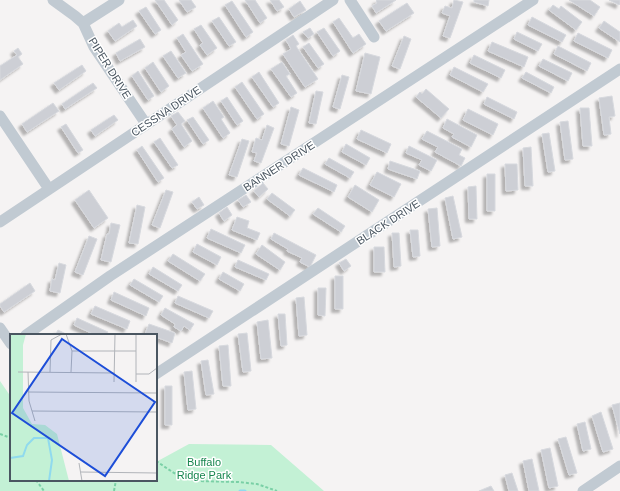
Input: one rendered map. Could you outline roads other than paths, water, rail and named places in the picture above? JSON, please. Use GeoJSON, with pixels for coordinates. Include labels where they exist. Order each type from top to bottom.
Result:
{"type":"FeatureCollection","features":[{"type":"Feature","properties":{"kind":"street","name":"PIPER DRIVE"},"geometry":{"type":"LineString","coordinates":[[53,0],[83,23],[94,47],[146,124]]}},
{"type":"Feature","properties":{"kind":"street"},"geometry":{"type":"LineString","coordinates":[[83,23],[119,0]]}},
{"type":"Feature","properties":{"kind":"street","name":"CESSNA DRIVE"},"geometry":{"type":"LineString","coordinates":[[0,222],[333,0]]}},
{"type":"Feature","properties":{"kind":"street"},"geometry":{"type":"LineString","coordinates":[[350,0],[374,36]]}},
{"type":"Feature","properties":{"kind":"street","name":"BANNER DRIVE"},"geometry":{"type":"LineString","coordinates":[[27,334],[110,276],[533,0]]}},
{"type":"Feature","properties":{"kind":"street","name":"BLACK DRIVE"},"geometry":{"type":"LineString","coordinates":[[157,373],[620,69]]}},
{"type":"Feature","properties":{"kind":"street"},"geometry":{"type":"LineString","coordinates":[[0,116],[49,190]]}},
{"type":"Feature","properties":{"kind":"street"},"geometry":{"type":"LineString","coordinates":[[0,328],[10,343]]}},
{"type":"Feature","properties":{"kind":"street"},"geometry":{"type":"LineString","coordinates":[[583,491],[620,466]]}},
{"type":"Feature","properties":{"kind":"waterway"},"geometry":{"type":"LineString","coordinates":[[240,491],[245,491]]}},
{"type":"Feature","properties":{"kind":"park label","name":"Buffalo Ridge Park"},"geometry":{"type":"Point","coordinates":[204,468]}}]}
